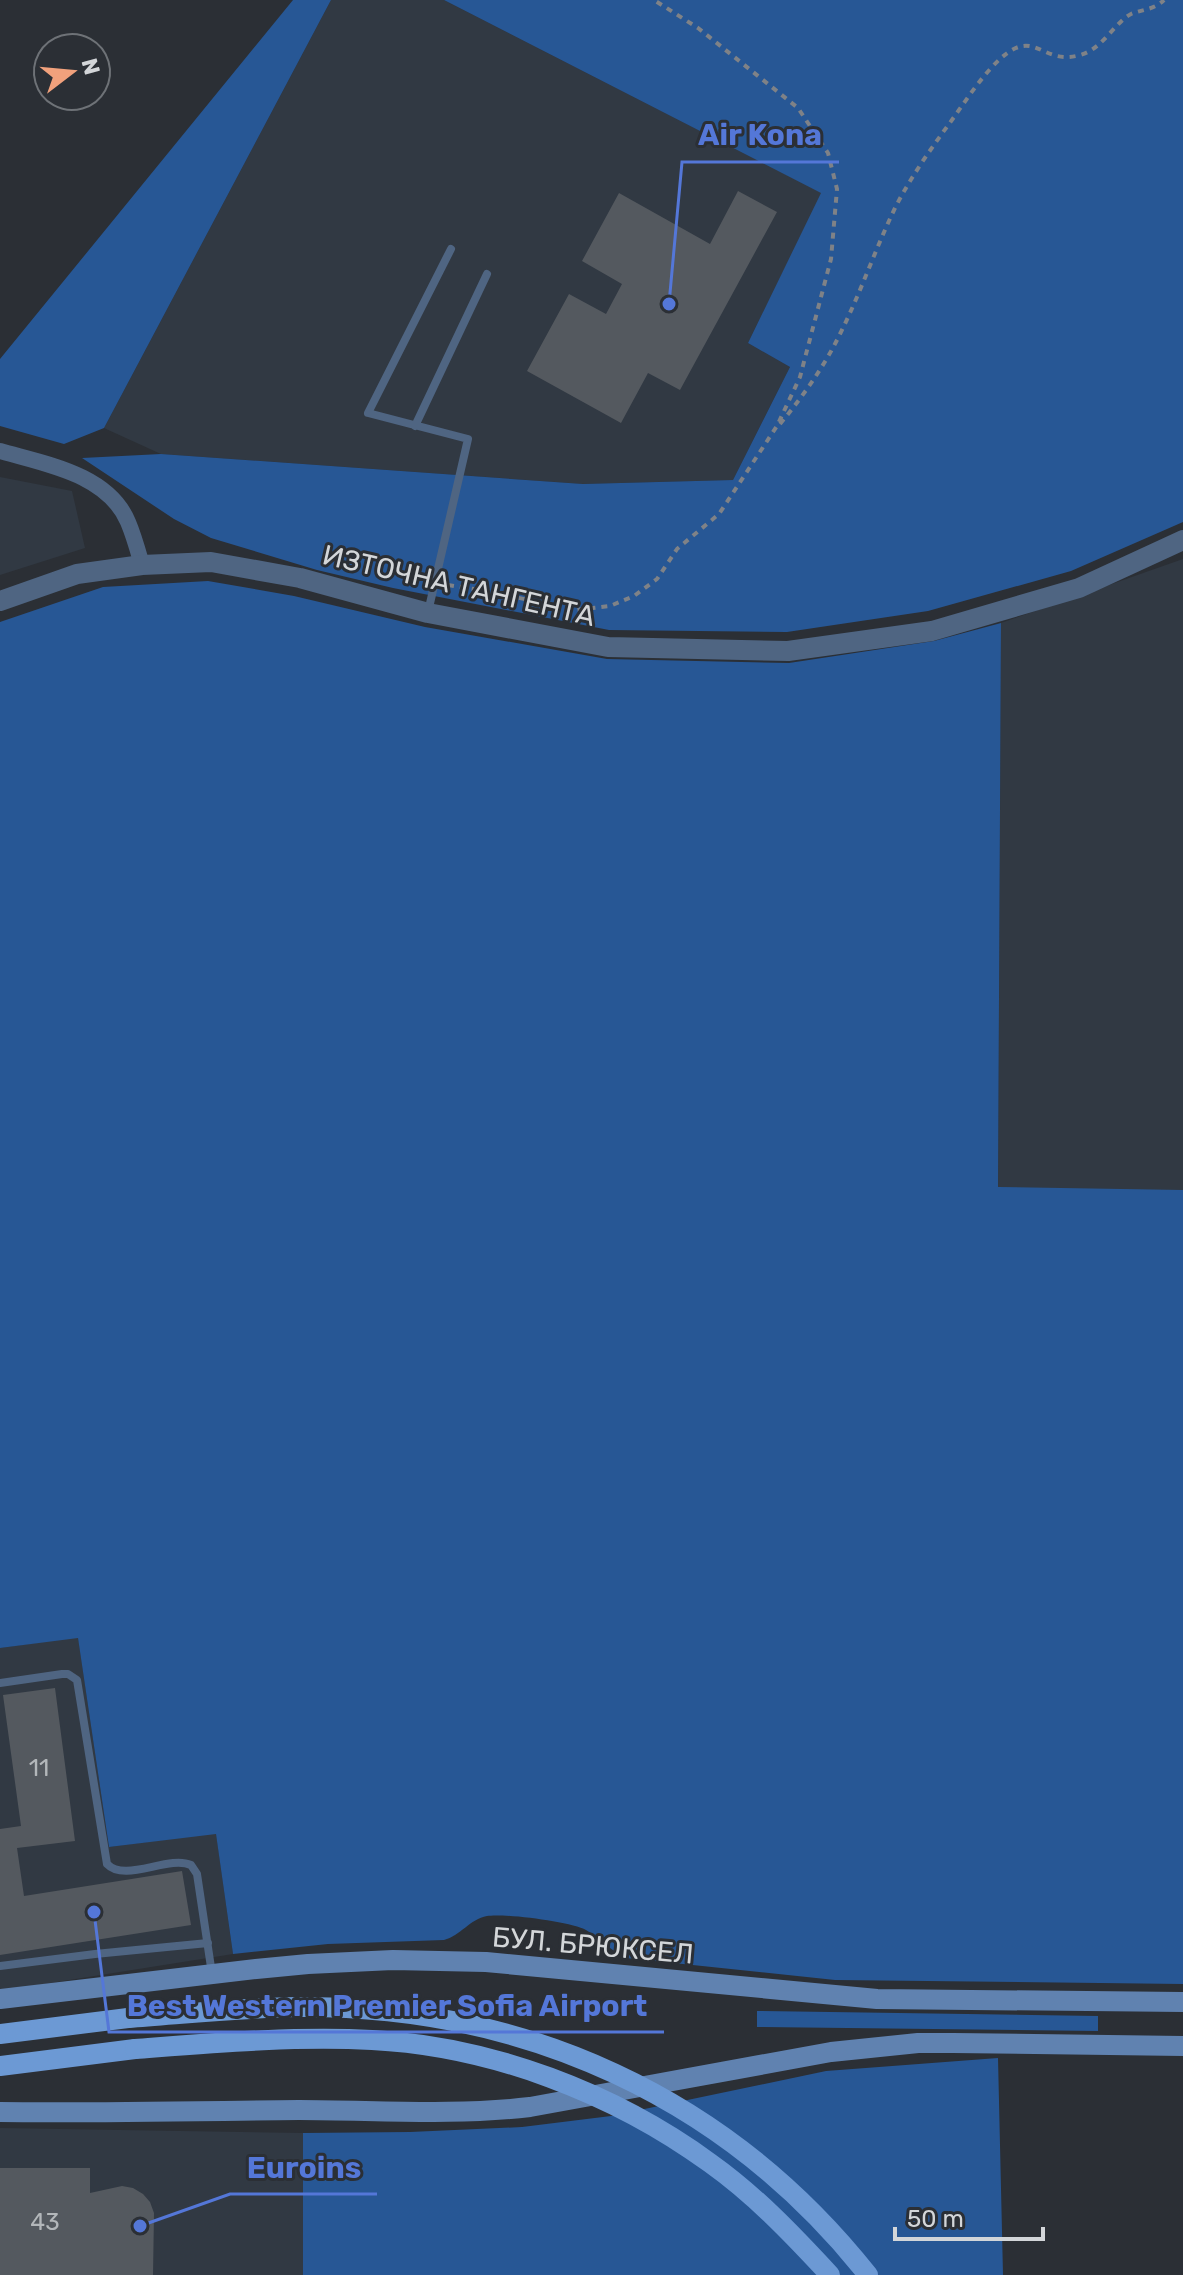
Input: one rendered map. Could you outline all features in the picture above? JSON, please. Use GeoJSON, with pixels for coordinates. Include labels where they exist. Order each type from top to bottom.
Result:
{"type":"FeatureCollection","features":[{"type":"Feature","properties":{"kind":"main road","name":"БУЛ. БРЮКСЕЛ"},"geometry":{"type":"LineString","coordinates":[[0,1999],[213,1975],[393,1960],[486,1962],[863,1999],[1183,2002]]}},
{"type":"Feature","properties":{"kind":"main road"},"geometry":{"type":"LineString","coordinates":[[0,2034],[128,2018],[298,2007],[437,2018],[498,2031],[608,2069],[654,2092],[729,2140],[821,2220],[868,2275]]}},
{"type":"Feature","properties":{"kind":"main road"},"geometry":{"type":"LineString","coordinates":[[0,2066],[135,2049],[301,2038],[375,2040],[449,2050],[516,2065],[597,2098],[710,2163],[754,2198],[830,2275]]}},
{"type":"Feature","properties":{"kind":"main road"},"geometry":{"type":"LineString","coordinates":[[0,2112],[497,2111],[831,2052],[877,2047],[953,2043],[1183,2046]]}},
{"type":"Feature","properties":{"kind":"street"},"geometry":{"type":"LineString","coordinates":[[0,451],[76,473],[108,495],[127,520],[142,565]]}},
{"type":"Feature","properties":{"kind":"street","name":"ИЗТОЧНА ТАНГЕНТА"},"geometry":{"type":"LineString","coordinates":[[0,601],[77,574],[142,565],[211,562],[300,578],[428,613],[608,647],[788,651],[932,631],[1079,588],[1183,540]]}},
{"type":"Feature","properties":{"kind":"lane"},"geometry":{"type":"LineString","coordinates":[[428,613],[468,439],[368,413],[451,249]]}},
{"type":"Feature","properties":{"kind":"lane"},"geometry":{"type":"LineString","coordinates":[[415,426],[487,274]]}},
{"type":"Feature","properties":{"kind":"lane"},"geometry":{"type":"LineString","coordinates":[[0,1683],[62,1674],[77,1680],[107,1864],[122,1871],[180,1862],[191,1865],[197,1874],[213,1975]]}},
{"type":"Feature","properties":{"kind":"lane"},"geometry":{"type":"LineString","coordinates":[[0,1966],[208,1943]]}},
{"type":"Feature","properties":{"kind":"path"},"geometry":{"type":"LineString","coordinates":[[654,0],[698,28],[798,108],[828,153],[837,189],[831,259],[800,377],[773,432]]}},
{"type":"Feature","properties":{"kind":"path"},"geometry":{"type":"LineString","coordinates":[[434,585],[487,591],[575,610],[610,606],[634,596],[657,579],[677,549],[719,514],[773,432],[810,387],[840,334],[897,204],[929,153],[994,65],[1013,47],[1026,45],[1065,58],[1082,55],[1099,44],[1129,15],[1154,8],[1164,0]]}},
{"type":"Feature","properties":{"kind":"shaded area"},"geometry":{"type":"Polygon","coordinates":[[[293,0],[331,0],[104,428],[64,444],[0,426],[0,359],[293,0]]]}},
{"type":"Feature","properties":{"kind":"shaded area"},"geometry":{"type":"Polygon","coordinates":[[[331,0],[444,0],[822,193],[748,343],[790,367],[733,480],[583,484],[161,454],[104,428],[331,0]]]}},
{"type":"Feature","properties":{"kind":"shaded area"},"geometry":{"type":"Polygon","coordinates":[[[444,0],[1183,0],[1183,522],[1071,571],[928,611],[787,632],[609,630],[393,588],[317,570],[211,538],[174,519],[82,458],[161,454],[583,484],[733,480],[790,367],[748,343],[821,193],[444,0]]]}},
{"type":"Feature","properties":{"kind":"shaded area"},"geometry":{"type":"Polygon","coordinates":[[[0,477],[72,491],[85,548],[0,575],[0,477]]]}},
{"type":"Feature","properties":{"kind":"shaded area"},"geometry":{"type":"Polygon","coordinates":[[[1183,559],[1183,1355],[998,1187],[1001,623],[1183,559]]]}},
{"type":"Feature","properties":{"kind":"shaded area"},"geometry":{"type":"Polygon","coordinates":[[[208,581],[294,596],[425,627],[607,659],[789,663],[934,641],[1001,623],[998,1187],[1183,1190],[1183,1984],[835,1980],[626,1958],[578,1927],[495,1915],[481,1918],[444,1940],[328,1944],[233,1954],[216,1834],[109,1847],[78,1638],[0,1648],[0,622],[103,587],[208,581]]]}},
{"type":"Feature","properties":{"kind":"shaded area"},"geometry":{"type":"Polygon","coordinates":[[[78,1637],[109,1847],[216,1833],[233,1954],[0,1991],[0,1648],[78,1637]]]}},
{"type":"Feature","properties":{"kind":"shaded area"},"geometry":{"type":"Polygon","coordinates":[[[757,2011],[1098,2016],[1098,2031],[757,2027],[757,2011]]]}},
{"type":"Feature","properties":{"kind":"shaded area"},"geometry":{"type":"Polygon","coordinates":[[[998,2058],[1003,2275],[303,2275],[303,2133],[522,2127],[611,2116],[826,2071],[998,2058]]]}},
{"type":"Feature","properties":{"kind":"shaded area"},"geometry":{"type":"Polygon","coordinates":[[[0,2128],[303,2133],[303,2275],[0,2275],[0,2128]]]}},
{"type":"Feature","properties":{"kind":"building"},"geometry":{"type":"Polygon","coordinates":[[[738,191],[777,212],[680,390],[648,373],[621,423],[527,371],[569,294],[606,314],[622,284],[582,261],[619,193],[710,244],[738,191]]]}},
{"type":"Feature","properties":{"kind":"building"},"geometry":{"type":"Polygon","coordinates":[[[55,1688],[75,1841],[17,1848],[24,1896],[182,1871],[191,1925],[0,1955],[0,1829],[21,1826],[3,1695],[55,1688]]]}},
{"type":"Feature","properties":{"kind":"building"},"geometry":{"type":"Polygon","coordinates":[[[0,2168],[90,2168],[90,2193],[122,2186],[143,2194],[154,2213],[153,2275],[0,2275],[0,2168]]]}},
{"type":"Feature","properties":{"kind":"place","name":"Air Kona"},"geometry":{"type":"Point","coordinates":[669,304]}},
{"type":"Feature","properties":{"kind":"place","name":"Best Western Premier Sofia Airport"},"geometry":{"type":"Point","coordinates":[94,1912]}},
{"type":"Feature","properties":{"kind":"place","name":"Euroins"},"geometry":{"type":"Point","coordinates":[140,2226]}}]}
